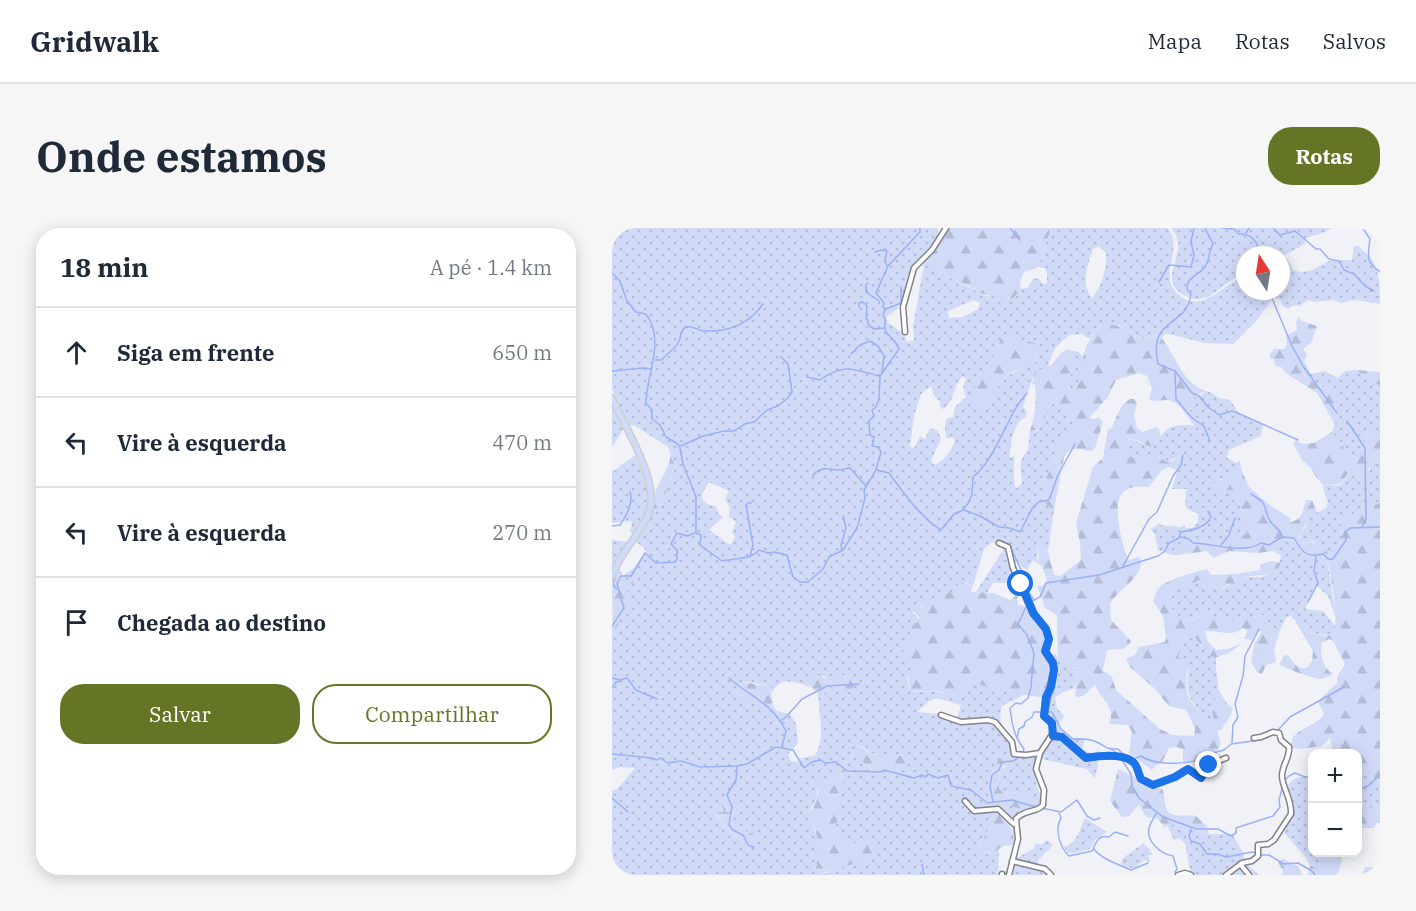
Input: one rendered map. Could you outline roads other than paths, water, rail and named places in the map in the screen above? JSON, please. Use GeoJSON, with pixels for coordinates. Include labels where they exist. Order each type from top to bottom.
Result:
{"type":"FeatureCollection","features":[{"type":"Feature","properties":{"kind":"main road"},"geometry":{"type":"LineString","coordinates":[[612,398],[648,475],[652,498],[647,517],[622,554],[612,575]]}},
{"type":"Feature","properties":{"kind":"street"},"geometry":{"type":"LineString","coordinates":[[905,332],[903,307],[914,268],[932,250],[946,228]]}},
{"type":"Feature","properties":{"kind":"street"},"geometry":{"type":"LineString","coordinates":[[999,543],[1008,547],[1013,568],[1034,614],[1044,625],[1048,637],[1045,651],[1053,663],[1054,670],[1051,687],[1046,697],[1044,716],[1052,723],[1053,736],[1040,753],[1036,771],[1044,790],[1043,806],[1020,814],[1016,819],[1018,838],[1009,875]]}},
{"type":"Feature","properties":{"kind":"street"},"geometry":{"type":"LineString","coordinates":[[942,715],[961,722],[990,720],[1011,741],[1014,754],[1040,753]]}},
{"type":"Feature","properties":{"kind":"street"},"geometry":{"type":"LineString","coordinates":[[1226,875],[1240,864],[1252,861],[1258,856],[1258,844],[1268,844],[1274,840],[1291,814],[1290,802],[1282,778],[1290,748],[1281,740],[1279,734],[1273,732],[1254,738]]}},
{"type":"Feature","properties":{"kind":"street"},"geometry":{"type":"LineString","coordinates":[[1053,736],[1062,737],[1086,758],[1111,756],[1130,760],[1136,766],[1141,779],[1153,785],[1175,777],[1188,769],[1201,778],[1209,765],[1226,758]]}},
{"type":"Feature","properties":{"kind":"street"},"geometry":{"type":"LineString","coordinates":[[965,801],[974,811],[998,809],[1015,825]]}},
{"type":"Feature","properties":{"kind":"street"},"geometry":{"type":"LineString","coordinates":[[1012,861],[1045,869],[1051,875]]}},
{"type":"Feature","properties":{"kind":"street"},"geometry":{"type":"LineString","coordinates":[[1240,864],[1249,875]]}},
{"type":"Feature","properties":{"kind":"street"},"geometry":{"type":"LineString","coordinates":[[1178,875],[1185,873],[1191,875]]}},
{"type":"Feature","properties":{"kind":"waterway"},"geometry":{"type":"LineString","coordinates":[[612,273],[620,281],[627,301],[636,312],[646,314],[652,324],[655,347],[646,403],[652,410],[652,419],[660,425],[666,437],[678,444],[680,448],[683,464],[696,497],[696,533],[701,535],[700,545],[722,561],[747,557],[759,550],[787,555],[793,577],[800,582],[808,582],[823,569],[829,557],[843,550],[857,528],[865,498],[864,490],[876,470],[881,452],[878,447],[872,446],[874,437],[870,435],[869,421],[874,416],[872,410],[879,399],[880,376],[899,349],[885,330],[884,303],[876,293],[888,266],[920,232],[920,228]]}},
{"type":"Feature","properties":{"kind":"waterway"},"geometry":{"type":"LineString","coordinates":[[1010,228],[1020,240]]}},
{"type":"Feature","properties":{"kind":"waterway"},"geometry":{"type":"LineString","coordinates":[[1159,282],[1169,265],[1191,267],[1194,255],[1191,242],[1194,228]]}},
{"type":"Feature","properties":{"kind":"waterway"},"geometry":{"type":"LineString","coordinates":[[1205,228],[1213,244],[1206,266],[1188,282],[1187,289],[1191,294],[1188,305],[1158,337],[1156,348],[1158,364],[1175,371],[1192,393],[1199,396],[1219,415],[1232,411],[1298,440]]}},
{"type":"Feature","properties":{"kind":"waterway"},"geometry":{"type":"LineString","coordinates":[[1222,228],[1234,229],[1239,234],[1251,237],[1257,246]]}},
{"type":"Feature","properties":{"kind":"waterway"},"geometry":{"type":"LineString","coordinates":[[1246,233],[1249,228]]}},
{"type":"Feature","properties":{"kind":"waterway"},"geometry":{"type":"LineString","coordinates":[[1273,228],[1280,235],[1295,231],[1316,249],[1320,249],[1329,259],[1339,261],[1344,270],[1354,274],[1365,286],[1374,291]]}},
{"type":"Feature","properties":{"kind":"waterway"},"geometry":{"type":"LineString","coordinates":[[1363,228],[1370,239],[1368,254],[1370,261],[1380,272]]}},
{"type":"Feature","properties":{"kind":"waterway"},"geometry":{"type":"LineString","coordinates":[[875,252],[887,251],[885,261],[887,266]]}},
{"type":"Feature","properties":{"kind":"waterway"},"geometry":{"type":"LineString","coordinates":[[868,283],[866,292],[879,301]]}},
{"type":"Feature","properties":{"kind":"waterway"},"geometry":{"type":"LineString","coordinates":[[886,309],[901,303],[901,287]]}},
{"type":"Feature","properties":{"kind":"waterway"},"geometry":{"type":"LineString","coordinates":[[1273,300],[1303,366],[1337,413]]}},
{"type":"Feature","properties":{"kind":"waterway"},"geometry":{"type":"LineString","coordinates":[[859,307],[859,303],[863,302],[867,306],[866,318],[870,326],[875,329],[883,328]]}},
{"type":"Feature","properties":{"kind":"waterway"},"geometry":{"type":"LineString","coordinates":[[655,360],[662,360],[674,348],[682,330],[686,327],[705,331],[730,328],[745,322],[763,304]]}},
{"type":"Feature","properties":{"kind":"waterway"},"geometry":{"type":"LineString","coordinates":[[851,354],[860,345],[870,341],[878,346],[884,356],[882,372]]}},
{"type":"Feature","properties":{"kind":"waterway"},"geometry":{"type":"LineString","coordinates":[[681,446],[703,436],[734,431],[745,424],[754,422],[767,410],[778,406],[788,398],[792,392],[788,364],[781,357]]}},
{"type":"Feature","properties":{"kind":"waterway"},"geometry":{"type":"LineString","coordinates":[[612,371],[652,369]]}},
{"type":"Feature","properties":{"kind":"waterway"},"geometry":{"type":"LineString","coordinates":[[807,377],[820,380],[842,369],[879,376]]}},
{"type":"Feature","properties":{"kind":"waterway"},"geometry":{"type":"LineString","coordinates":[[1175,373],[1176,399],[1192,418],[1204,426],[1210,441]]}},
{"type":"Feature","properties":{"kind":"waterway"},"geometry":{"type":"LineString","coordinates":[[877,470],[889,473],[920,512],[941,530],[954,514],[963,510],[969,502],[973,477],[990,457],[1014,410],[1027,393]]}},
{"type":"Feature","properties":{"kind":"waterway"},"geometry":{"type":"LineString","coordinates":[[1347,421],[1365,448],[1366,519],[1362,527]]}},
{"type":"Feature","properties":{"kind":"waterway"},"geometry":{"type":"LineString","coordinates":[[964,510],[999,527],[1020,532],[1033,507],[1040,501],[1050,498],[1058,475],[1075,444]]}},
{"type":"Feature","properties":{"kind":"waterway"},"geometry":{"type":"LineString","coordinates":[[1123,566],[1149,519],[1157,512],[1173,476],[1181,465],[1183,455]]}},
{"type":"Feature","properties":{"kind":"waterway"},"geometry":{"type":"LineString","coordinates":[[813,475],[823,469],[850,468],[866,486]]}},
{"type":"Feature","properties":{"kind":"waterway"},"geometry":{"type":"LineString","coordinates":[[612,526],[620,525],[627,514],[631,501],[630,492]]}},
{"type":"Feature","properties":{"kind":"waterway"},"geometry":{"type":"LineString","coordinates":[[1251,494],[1263,504],[1267,516],[1282,536]]}},
{"type":"Feature","properties":{"kind":"waterway"},"geometry":{"type":"LineString","coordinates":[[750,557],[753,545],[746,505],[751,503]]}},
{"type":"Feature","properties":{"kind":"waterway"},"geometry":{"type":"LineString","coordinates":[[1179,537],[1181,532],[1206,524],[1211,517],[1208,511]]}},
{"type":"Feature","properties":{"kind":"waterway"},"geometry":{"type":"LineString","coordinates":[[842,550],[841,545],[846,528],[843,516]]}},
{"type":"Feature","properties":{"kind":"waterway"},"geometry":{"type":"LineString","coordinates":[[1221,545],[1229,535],[1235,518]]}},
{"type":"Feature","properties":{"kind":"waterway"},"geometry":{"type":"LineString","coordinates":[[1023,752],[1024,749],[1014,730],[1010,708],[1016,703],[1021,704],[1028,698],[1034,653],[1027,635],[1018,624],[1028,603],[1040,597],[1046,583],[1099,575],[1158,556],[1165,551],[1169,543],[1181,537],[1193,543],[1237,548],[1246,548],[1261,543],[1269,545],[1282,537],[1294,538],[1305,553],[1323,554],[1328,559],[1333,559],[1346,540],[1345,533],[1350,528],[1380,527]]}},
{"type":"Feature","properties":{"kind":"waterway"},"geometry":{"type":"LineString","coordinates":[[612,626],[624,608],[617,584],[621,576],[631,576],[645,553],[656,563],[675,562],[677,550],[671,544],[677,533],[687,536],[695,533]]}},
{"type":"Feature","properties":{"kind":"waterway"},"geometry":{"type":"LineString","coordinates":[[1009,544],[1025,578],[1026,588],[1034,600]]}},
{"type":"Feature","properties":{"kind":"waterway"},"geometry":{"type":"LineString","coordinates":[[1308,602],[1318,583],[1314,571],[1316,556]]}},
{"type":"Feature","properties":{"kind":"waterway"},"geometry":{"type":"LineString","coordinates":[[613,580],[617,589]]}},
{"type":"Feature","properties":{"kind":"waterway"},"geometry":{"type":"LineString","coordinates":[[1232,743],[1233,725],[1238,717],[1235,704],[1243,676],[1245,656],[1259,629]]}},
{"type":"Feature","properties":{"kind":"waterway"},"geometry":{"type":"LineString","coordinates":[[612,678],[620,680],[627,678],[636,690],[657,699]]}},
{"type":"Feature","properties":{"kind":"waterway"},"geometry":{"type":"LineString","coordinates":[[729,678],[774,713],[786,731],[782,746]]}},
{"type":"Feature","properties":{"kind":"waterway"},"geometry":{"type":"LineString","coordinates":[[612,688],[616,682],[621,681]]}},
{"type":"Feature","properties":{"kind":"waterway"},"geometry":{"type":"LineString","coordinates":[[780,721],[802,699],[827,686],[859,684]]}},
{"type":"Feature","properties":{"kind":"waterway"},"geometry":{"type":"LineString","coordinates":[[1278,730],[1290,717],[1344,687]]}},
{"type":"Feature","properties":{"kind":"waterway"},"geometry":{"type":"LineString","coordinates":[[1017,738],[1019,729],[1032,717],[1034,712],[1052,712],[1061,729],[1073,739],[1098,742],[1106,748],[1118,749],[1124,755],[1134,759],[1141,756],[1155,762],[1170,763],[1200,761],[1203,756],[1224,750],[1231,744],[1260,740],[1271,735]]}},
{"type":"Feature","properties":{"kind":"waterway"},"geometry":{"type":"LineString","coordinates":[[612,754],[656,760],[661,758],[667,763],[681,761],[700,767],[737,766],[747,764],[776,747],[793,750],[804,768],[812,762],[821,760],[825,763],[836,762],[847,771],[880,772],[884,770],[914,778],[922,775],[926,777],[928,774],[938,778],[948,775],[951,786],[971,790],[987,803],[1012,800],[1036,807]]}},
{"type":"Feature","properties":{"kind":"waterway"},"geometry":{"type":"LineString","coordinates":[[1111,749],[1118,754],[1131,774],[1132,786],[1139,798],[1163,817],[1196,829],[1218,829],[1231,836],[1236,833],[1236,828],[1273,816],[1280,807],[1279,800],[1283,785]]}},
{"type":"Feature","properties":{"kind":"waterway"},"geometry":{"type":"LineString","coordinates":[[993,801],[990,787],[992,775],[999,770],[1002,762],[1013,761],[1021,756]]}},
{"type":"Feature","properties":{"kind":"waterway"},"geometry":{"type":"LineString","coordinates":[[737,767],[736,780],[727,795],[732,807],[729,825],[743,835],[749,845],[754,847]]}},
{"type":"Feature","properties":{"kind":"waterway"},"geometry":{"type":"LineString","coordinates":[[1284,781],[1295,773],[1308,777]]}},
{"type":"Feature","properties":{"kind":"waterway"},"geometry":{"type":"LineString","coordinates":[[1362,788],[1368,786],[1380,775]]}},
{"type":"Feature","properties":{"kind":"waterway"},"geometry":{"type":"LineString","coordinates":[[612,798],[628,812]]}},
{"type":"Feature","properties":{"kind":"waterway"},"geometry":{"type":"LineString","coordinates":[[1041,808],[1061,812],[1077,800],[1087,816],[1094,820],[1100,818]]}},
{"type":"Feature","properties":{"kind":"waterway"},"geometry":{"type":"LineString","coordinates":[[1059,813],[1061,818],[1058,828],[1059,838],[1069,856],[1092,851],[1100,838],[1109,837],[1115,832],[1128,836]]}},
{"type":"Feature","properties":{"kind":"waterway"},"geometry":{"type":"LineString","coordinates":[[1156,814],[1149,828],[1150,838],[1159,850],[1173,856],[1177,869],[1175,872]]}},
{"type":"Feature","properties":{"kind":"waterway"},"geometry":{"type":"LineString","coordinates":[[1191,829],[1189,836],[1191,841],[1200,844],[1207,854],[1226,857],[1257,853]]}},
{"type":"Feature","properties":{"kind":"waterway"},"geometry":{"type":"LineString","coordinates":[[1094,849],[1106,859],[1131,870],[1148,863]]}},
{"type":"Feature","properties":{"kind":"waterway"},"geometry":{"type":"LineString","coordinates":[[1260,855],[1269,855],[1284,864],[1298,863],[1315,875]]}},
{"type":"Feature","properties":{"kind":"waterway"},"geometry":{"type":"LineString","coordinates":[[922,864],[924,875]]}}]}
